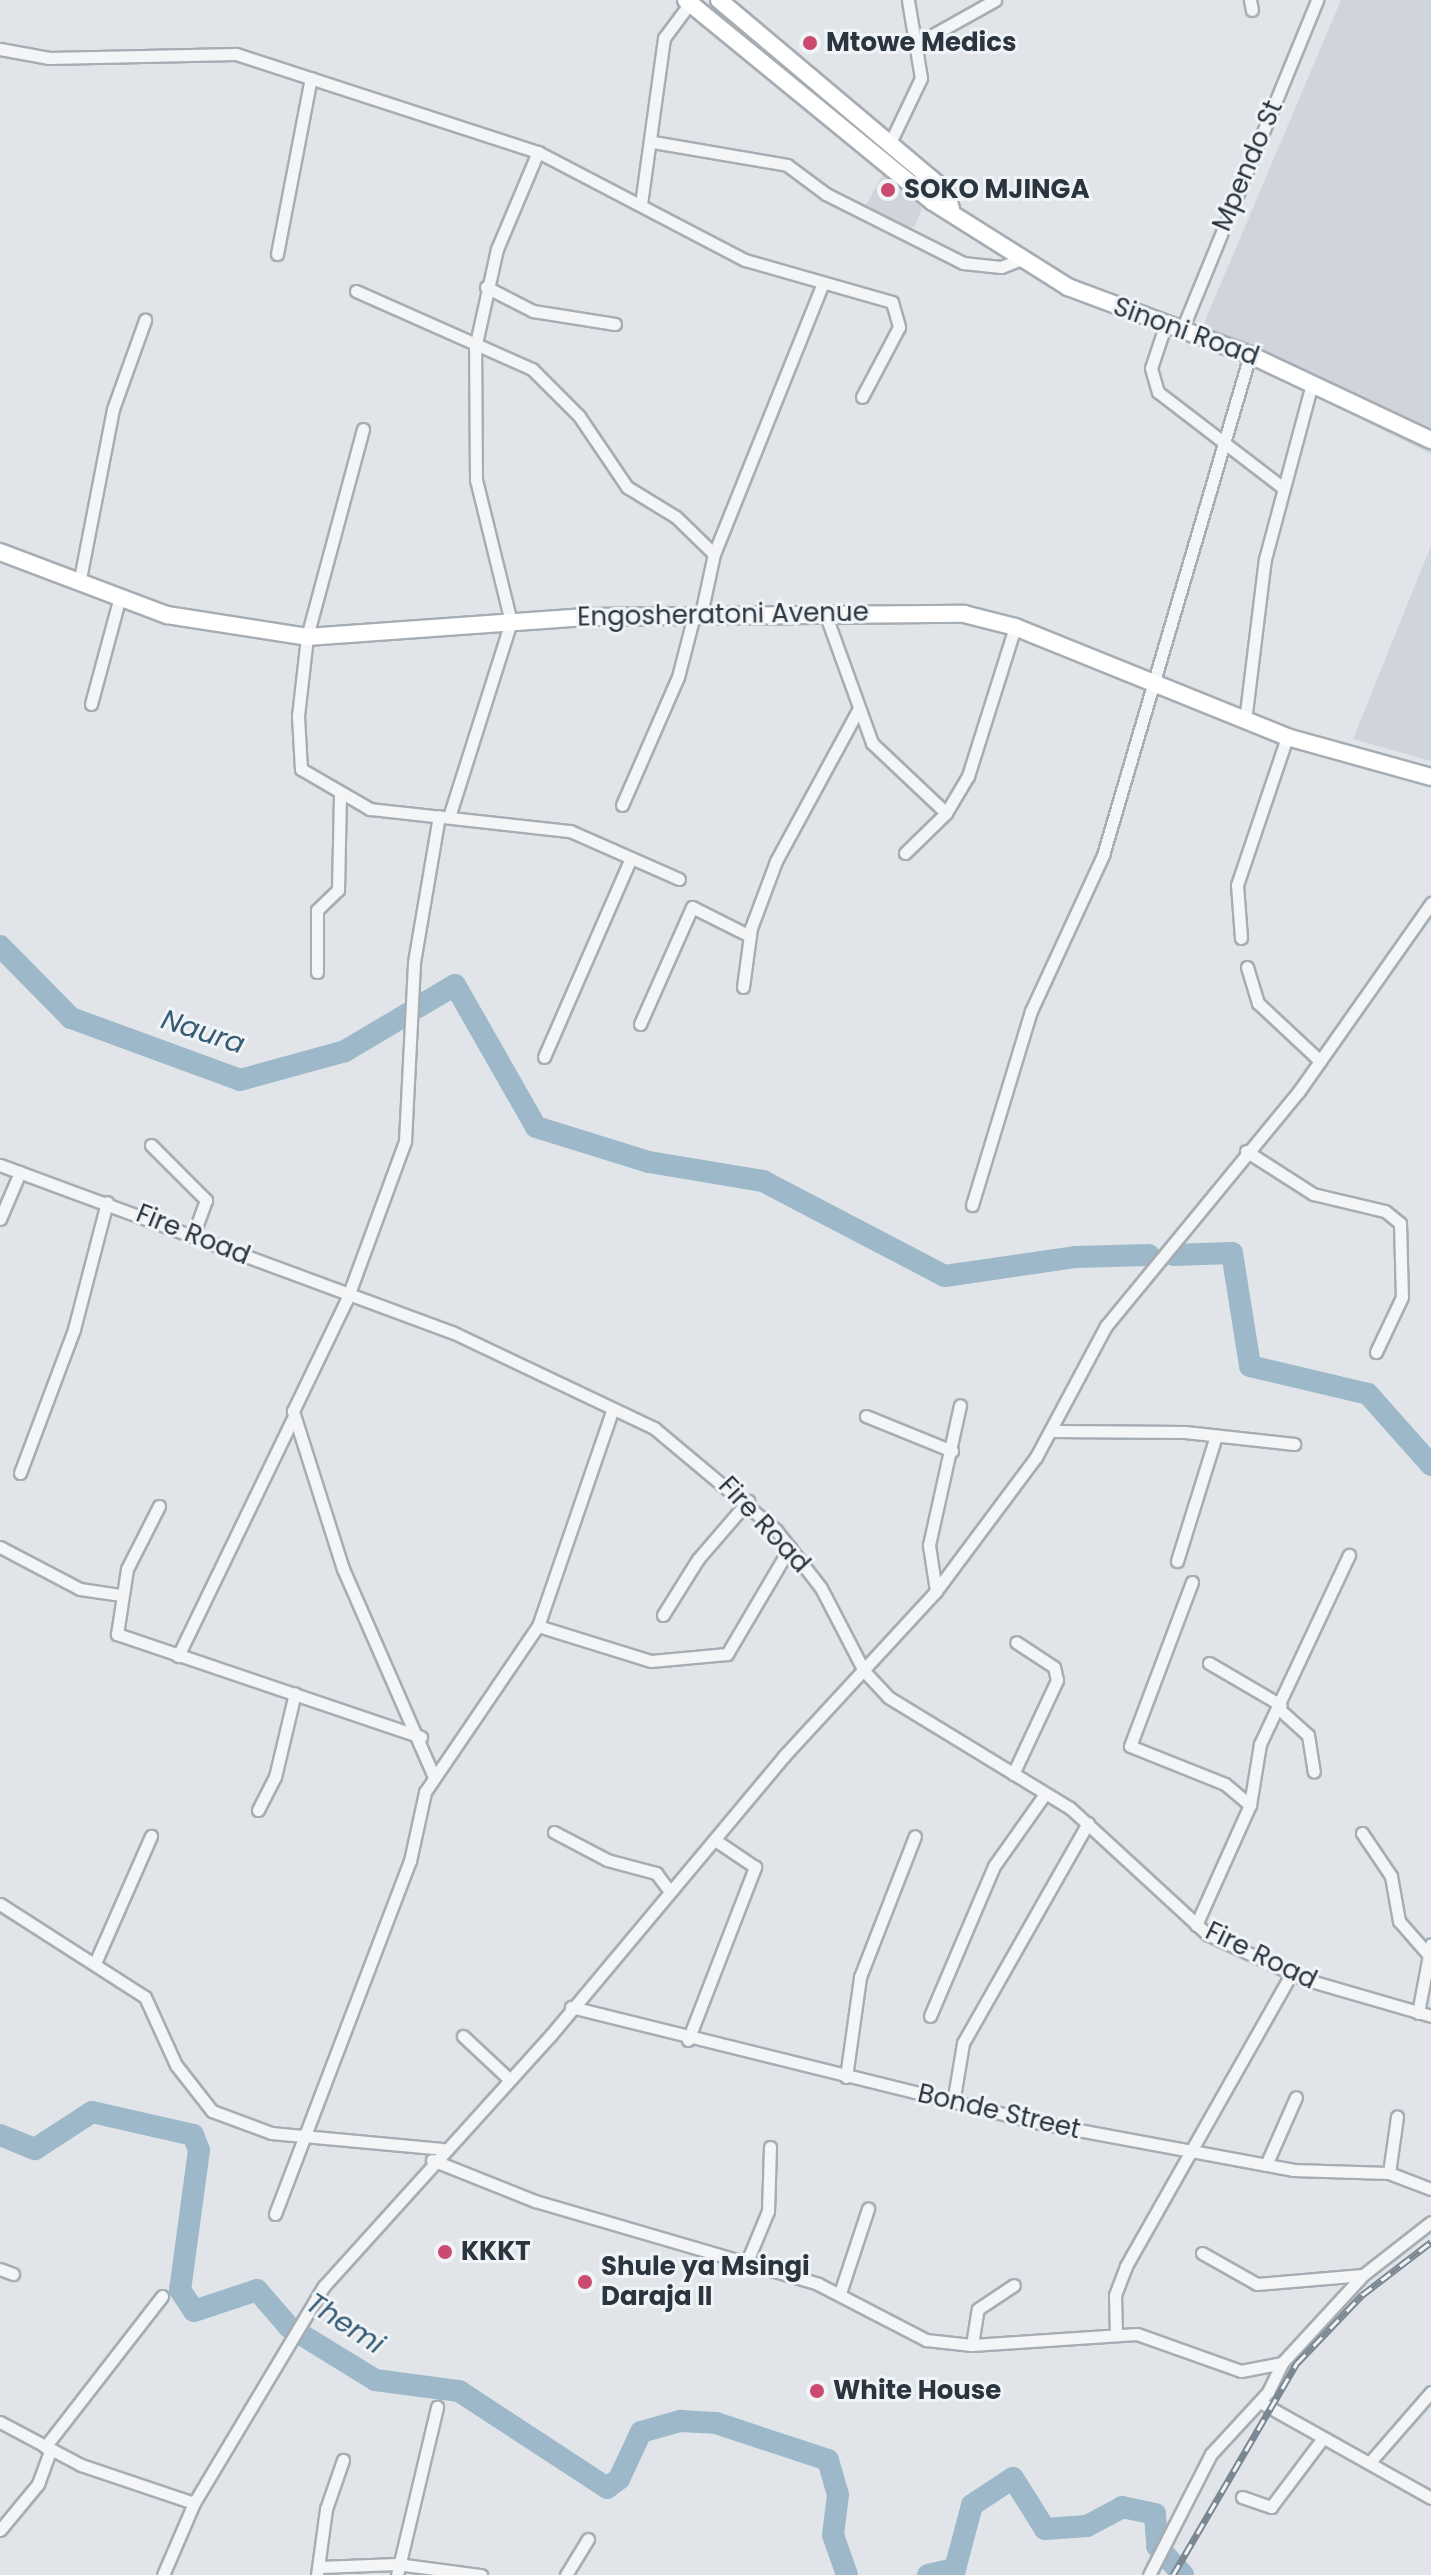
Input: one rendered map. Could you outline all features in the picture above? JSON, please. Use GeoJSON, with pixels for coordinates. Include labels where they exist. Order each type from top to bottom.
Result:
{"type":"FeatureCollection","features":[{"type":"Feature","properties":{"kind":"street","name":"Sinoni Road"},"geometry":{"type":"LineString","coordinates":[[719,0],[945,190],[951,209]]}},
{"type":"Feature","properties":{"kind":"street"},"geometry":{"type":"LineString","coordinates":[[890,143],[918,92],[920,42],[908,0]]}},
{"type":"Feature","properties":{"kind":"street"},"geometry":{"type":"LineString","coordinates":[[920,42],[995,0]]}},
{"type":"Feature","properties":{"kind":"street","name":"Mpendo St"},"geometry":{"type":"LineString","coordinates":[[1221,439],[1151,380],[1317,0]]}},
{"type":"Feature","properties":{"kind":"street","name":"Sinoni Road"},"geometry":{"type":"LineString","coordinates":[[688,2],[900,177],[1068,287],[1173,329],[1250,355],[1431,440]]}},
{"type":"Feature","properties":{"kind":"street"},"geometry":{"type":"LineString","coordinates":[[641,204],[653,142],[664,38],[688,2]]}},
{"type":"Feature","properties":{"kind":"street"},"geometry":{"type":"LineString","coordinates":[[0,49],[63,58],[208,51],[311,78],[538,152],[734,256],[823,283],[874,292],[898,310],[899,327],[862,397]]}},
{"type":"Feature","properties":{"kind":"street"},"geometry":{"type":"LineString","coordinates":[[277,254],[311,78]]}},
{"type":"Feature","properties":{"kind":"street"},"geometry":{"type":"LineString","coordinates":[[653,142],[787,165],[826,194],[963,263],[1001,267],[1022,259]]}},
{"type":"Feature","properties":{"kind":"street"},"geometry":{"type":"LineString","coordinates":[[178,1656],[294,1418],[298,1391],[347,1299],[405,1141],[414,962],[444,817],[511,622],[476,480],[475,348],[486,287],[538,152]]}},
{"type":"Feature","properties":{"kind":"street"},"geometry":{"type":"LineString","coordinates":[[622,805],[678,677],[714,554],[823,283]]}},
{"type":"Feature","properties":{"kind":"street"},"geometry":{"type":"LineString","coordinates":[[486,287],[533,311],[615,324]]}},
{"type":"Feature","properties":{"kind":"street"},"geometry":{"type":"LineString","coordinates":[[356,291],[544,378],[627,487],[676,517],[714,554]]}},
{"type":"Feature","properties":{"kind":"street"},"geometry":{"type":"LineString","coordinates":[[79,584],[113,409],[145,320]]}},
{"type":"Feature","properties":{"kind":"street"},"geometry":{"type":"LineString","coordinates":[[972,1205],[1027,1022],[1097,871],[1157,685],[1221,439],[1250,355]]}},
{"type":"Feature","properties":{"kind":"street"},"geometry":{"type":"LineString","coordinates":[[1245,721],[1253,626],[1282,487],[1312,384]]}},
{"type":"Feature","properties":{"kind":"street"},"geometry":{"type":"LineString","coordinates":[[363,429],[307,637],[299,764],[340,796],[370,809],[570,831],[679,879]]}},
{"type":"Feature","properties":{"kind":"street"},"geometry":{"type":"LineString","coordinates":[[1221,439],[1282,487]]}},
{"type":"Feature","properties":{"kind":"street","name":"Engosheratoni Avenue"},"geometry":{"type":"LineString","coordinates":[[0,552],[119,600],[215,626],[307,637],[511,622],[698,614],[946,612],[1015,627],[1287,737],[1431,777]]}},
{"type":"Feature","properties":{"kind":"street"},"geometry":{"type":"LineString","coordinates":[[91,704],[119,600]]}},
{"type":"Feature","properties":{"kind":"street"},"geometry":{"type":"LineString","coordinates":[[825,613],[858,710],[878,753],[946,813]]}},
{"type":"Feature","properties":{"kind":"street"},"geometry":{"type":"LineString","coordinates":[[905,853],[946,813],[978,755],[1015,627]]}},
{"type":"Feature","properties":{"kind":"street"},"geometry":{"type":"LineString","coordinates":[[743,987],[750,936],[791,826],[858,710]]}},
{"type":"Feature","properties":{"kind":"street"},"geometry":{"type":"LineString","coordinates":[[1241,938],[1237,885],[1287,737]]}},
{"type":"Feature","properties":{"kind":"street"},"geometry":{"type":"LineString","coordinates":[[317,972],[317,910],[338,890],[340,796]]}},
{"type":"Feature","properties":{"kind":"street"},"geometry":{"type":"LineString","coordinates":[[544,1057],[631,858]]}},
{"type":"Feature","properties":{"kind":"street"},"geometry":{"type":"LineString","coordinates":[[163,2575],[194,2503],[304,2314],[432,2160],[510,2080],[669,1890],[936,1591],[1052,1431],[1106,1326],[1320,1061],[1431,903]]}},
{"type":"Feature","properties":{"kind":"street"},"geometry":{"type":"LineString","coordinates":[[640,1024],[692,907],[750,936]]}},
{"type":"Feature","properties":{"kind":"street"},"geometry":{"type":"LineString","coordinates":[[1247,967],[1258,1003],[1320,1061]]}},
{"type":"Feature","properties":{"kind":"street"},"geometry":{"type":"LineString","coordinates":[[151,1145],[206,1200],[194,1233]]}},
{"type":"Feature","properties":{"kind":"street"},"geometry":{"type":"LineString","coordinates":[[1246,1151],[1313,1194],[1385,1211],[1400,1223],[1402,1297],[1376,1352]]}},
{"type":"Feature","properties":{"kind":"street","name":"Fire Road"},"geometry":{"type":"LineString","coordinates":[[0,1165],[194,1233],[347,1299],[452,1332],[670,1438],[748,1501],[790,1547],[834,1610],[864,1671],[903,1707],[1088,1823],[1196,1925],[1291,1974],[1431,2016]]}},
{"type":"Feature","properties":{"kind":"street"},"geometry":{"type":"LineString","coordinates":[[0,1219],[20,1172]]}},
{"type":"Feature","properties":{"kind":"street"},"geometry":{"type":"LineString","coordinates":[[20,1473],[74,1329],[107,1202]]}},
{"type":"Feature","properties":{"kind":"street"},"geometry":{"type":"LineString","coordinates":[[936,1591],[927,1556],[960,1405]]}},
{"type":"Feature","properties":{"kind":"street"},"geometry":{"type":"LineString","coordinates":[[275,2214],[307,2136],[434,1777],[475,1729],[538,1626],[612,1411]]}},
{"type":"Feature","properties":{"kind":"street"},"geometry":{"type":"LineString","coordinates":[[866,1416],[952,1451]]}},
{"type":"Feature","properties":{"kind":"street"},"geometry":{"type":"LineString","coordinates":[[294,1418],[343,1569],[421,1737],[434,1777]]}},
{"type":"Feature","properties":{"kind":"street"},"geometry":{"type":"LineString","coordinates":[[1052,1431],[1216,1436],[1294,1444]]}},
{"type":"Feature","properties":{"kind":"street"},"geometry":{"type":"LineString","coordinates":[[1177,1561],[1216,1436]]}},
{"type":"Feature","properties":{"kind":"street"},"geometry":{"type":"LineString","coordinates":[[663,1615],[698,1559],[748,1501]]}},
{"type":"Feature","properties":{"kind":"street"},"geometry":{"type":"LineString","coordinates":[[159,1506],[120,1595],[117,1634],[421,1737]]}},
{"type":"Feature","properties":{"kind":"street"},"geometry":{"type":"LineString","coordinates":[[0,1547],[80,1589],[120,1595]]}},
{"type":"Feature","properties":{"kind":"street"},"geometry":{"type":"LineString","coordinates":[[538,1626],[651,1661],[727,1654],[790,1547]]}},
{"type":"Feature","properties":{"kind":"street"},"geometry":{"type":"LineString","coordinates":[[1196,1925],[1250,1805],[1252,1763],[1349,1555]]}},
{"type":"Feature","properties":{"kind":"street"},"geometry":{"type":"LineString","coordinates":[[1192,1582],[1130,1746],[1225,1784],[1250,1805]]}},
{"type":"Feature","properties":{"kind":"street"},"geometry":{"type":"LineString","coordinates":[[1013,1774],[1057,1680],[1054,1667],[1016,1642]]}},
{"type":"Feature","properties":{"kind":"street"},"geometry":{"type":"LineString","coordinates":[[1209,1663],[1280,1707],[1308,1735],[1314,1772]]}},
{"type":"Feature","properties":{"kind":"street"},"geometry":{"type":"LineString","coordinates":[[258,1810],[275,1777],[295,1693]]}},
{"type":"Feature","properties":{"kind":"street"},"geometry":{"type":"LineString","coordinates":[[930,2016],[994,1866],[1045,1794]]}},
{"type":"Feature","properties":{"kind":"street"},"geometry":{"type":"LineString","coordinates":[[953,2103],[963,2043],[1088,1823]]}},
{"type":"Feature","properties":{"kind":"street"},"geometry":{"type":"LineString","coordinates":[[554,1832],[607,1860],[656,1873],[669,1890]]}},
{"type":"Feature","properties":{"kind":"street"},"geometry":{"type":"LineString","coordinates":[[1362,1833],[1391,1876],[1399,1921],[1429,1948],[1418,2013]]}},
{"type":"Feature","properties":{"kind":"street"},"geometry":{"type":"LineString","coordinates":[[95,1963],[151,1836]]}},
{"type":"Feature","properties":{"kind":"street"},"geometry":{"type":"LineString","coordinates":[[846,2077],[860,1977],[915,1836]]}},
{"type":"Feature","properties":{"kind":"street"},"geometry":{"type":"LineString","coordinates":[[688,2040],[755,1867],[715,1840]]}},
{"type":"Feature","properties":{"kind":"street"},"geometry":{"type":"LineString","coordinates":[[0,1904],[145,1997],[204,2104],[248,2128],[442,2149]]}},
{"type":"Feature","properties":{"kind":"street"},"geometry":{"type":"LineString","coordinates":[[1116,2335],[1119,2283],[1188,2152],[1291,1974]]}},
{"type":"Feature","properties":{"kind":"street","name":"Bonde Street"},"geometry":{"type":"LineString","coordinates":[[571,2007],[688,2040],[953,2103],[1188,2152],[1266,2165],[1389,2173],[1431,2189]]}},
{"type":"Feature","properties":{"kind":"street"},"geometry":{"type":"LineString","coordinates":[[463,2036],[510,2080]]}},
{"type":"Feature","properties":{"kind":"street"},"geometry":{"type":"LineString","coordinates":[[1266,2165],[1296,2097]]}},
{"type":"Feature","properties":{"kind":"street"},"geometry":{"type":"LineString","coordinates":[[1389,2173],[1397,2117]]}},
{"type":"Feature","properties":{"kind":"street"},"geometry":{"type":"LineString","coordinates":[[746,2264],[768,2211],[770,2147]]}},
{"type":"Feature","properties":{"kind":"street"},"geometry":{"type":"LineString","coordinates":[[432,2160],[535,2201],[840,2293],[912,2336],[972,2345],[1116,2335],[1149,2337],[1226,2369],[1282,2363]]}},
{"type":"Feature","properties":{"kind":"street"},"geometry":{"type":"LineString","coordinates":[[840,2293],[868,2209]]}},
{"type":"Feature","properties":{"kind":"street"},"geometry":{"type":"LineString","coordinates":[[1149,2575],[1211,2454],[1260,2402],[1282,2363],[1363,2275],[1431,2222]]}},
{"type":"Feature","properties":{"kind":"street"},"geometry":{"type":"LineString","coordinates":[[1202,2253],[1257,2284],[1363,2275]]}},
{"type":"Feature","properties":{"kind":"street"},"geometry":{"type":"LineString","coordinates":[[0,2269],[13,2274]]}},
{"type":"Feature","properties":{"kind":"street"},"geometry":{"type":"LineString","coordinates":[[972,2345],[978,2309],[1014,2285]]}},
{"type":"Feature","properties":{"kind":"street"},"geometry":{"type":"LineString","coordinates":[[0,2530],[38,2484],[48,2449],[162,2296]]}},
{"type":"Feature","properties":{"kind":"street"},"geometry":{"type":"LineString","coordinates":[[1370,2462],[1431,2392]]}},
{"type":"Feature","properties":{"kind":"street"},"geometry":{"type":"LineString","coordinates":[[1260,2402],[1320,2442],[1370,2462],[1431,2498]]}},
{"type":"Feature","properties":{"kind":"street"},"geometry":{"type":"LineString","coordinates":[[397,2570],[437,2407]]}},
{"type":"Feature","properties":{"kind":"street"},"geometry":{"type":"LineString","coordinates":[[0,2422],[48,2449],[194,2503]]}},
{"type":"Feature","properties":{"kind":"street"},"geometry":{"type":"LineString","coordinates":[[1242,2497],[1271,2507],[1320,2442]]}},
{"type":"Feature","properties":{"kind":"street"},"geometry":{"type":"LineString","coordinates":[[343,2460],[326,2509],[318,2571],[397,2570],[481,2575]]}},
{"type":"Feature","properties":{"kind":"street"},"geometry":{"type":"LineString","coordinates":[[566,2575],[588,2539]]}},
{"type":"Feature","properties":{"kind":"shaded area"},"geometry":{"type":"Polygon","coordinates":[[[1341,0],[1431,0],[1431,454],[1207,343],[1202,328],[1341,0]]]}},
{"type":"Feature","properties":{"kind":"shaded area","name":"SOKO MJINGA"},"geometry":{"type":"Polygon","coordinates":[[[883,174],[922,208],[915,226],[903,230],[866,205],[883,174]]]}},
{"type":"Feature","properties":{"kind":"shaded area"},"geometry":{"type":"Polygon","coordinates":[[[1431,546],[1431,761],[1353,739],[1431,546]]]}},
{"type":"Feature","properties":{"kind":"waterway","name":"Naura"},"geometry":{"type":"LineString","coordinates":[[0,946],[71,1018],[240,1080],[345,1051],[409,1013]]}},
{"type":"Feature","properties":{"kind":"waterway"},"geometry":{"type":"LineString","coordinates":[[418,1007],[455,985],[536,1127],[649,1162],[763,1181],[945,1276],[1075,1257],[1149,1255]]}},
{"type":"Feature","properties":{"kind":"waterway"},"geometry":{"type":"LineString","coordinates":[[1173,1255],[1232,1253],[1250,1366],[1368,1394],[1431,1465]]}},
{"type":"Feature","properties":{"kind":"waterway","name":"Themi"},"geometry":{"type":"LineString","coordinates":[[0,2135],[35,2149],[92,2112],[193,2135],[199,2150],[180,2290],[194,2311],[257,2290],[289,2327],[375,2380],[459,2391],[607,2488],[619,2479],[641,2432],[680,2421],[716,2423],[828,2460],[838,2495],[833,2535],[847,2575]]}},
{"type":"Feature","properties":{"kind":"waterway","name":"Themi"},"geometry":{"type":"LineString","coordinates":[[928,2575],[955,2569],[972,2505],[1013,2478],[1045,2529],[1087,2526],[1122,2507],[1155,2514],[1157,2546],[1183,2575]]}},
{"type":"Feature","properties":{"kind":"railway"},"geometry":{"type":"LineString","coordinates":[[1173,2575],[1297,2363],[1362,2295],[1431,2242]]}},
{"type":"Feature","properties":{"kind":"place","name":"Mtowe Medics"},"geometry":{"type":"Point","coordinates":[810,43]}},
{"type":"Feature","properties":{"kind":"place","name":"SOKO MJINGA"},"geometry":{"type":"Point","coordinates":[888,190]}},
{"type":"Feature","properties":{"kind":"place","name":"KKKT"},"geometry":{"type":"Point","coordinates":[445,2252]}},
{"type":"Feature","properties":{"kind":"place","name":"Shule ya Msingi Daraja II"},"geometry":{"type":"Point","coordinates":[585,2282]}},
{"type":"Feature","properties":{"kind":"place","name":"White House"},"geometry":{"type":"Point","coordinates":[817,2391]}}]}
